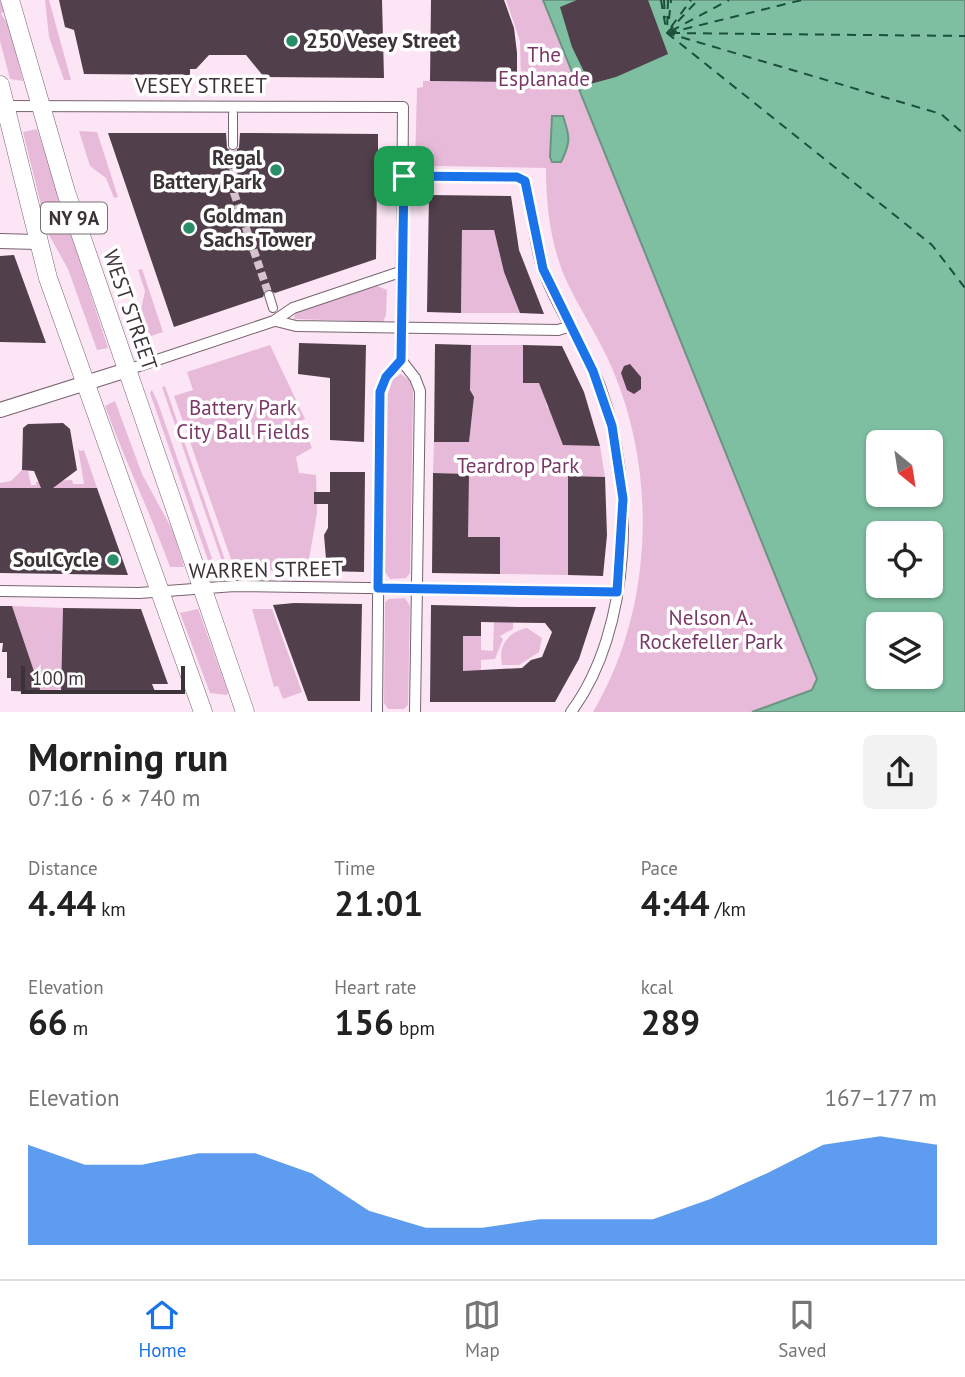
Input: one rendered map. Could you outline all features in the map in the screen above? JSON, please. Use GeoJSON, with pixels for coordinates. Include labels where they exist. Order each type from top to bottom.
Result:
{"type":"FeatureCollection","features":[{"type":"Feature","properties":{"kind":"highway","name":"WEST STREET"},"geometry":{"type":"LineString","coordinates":[[10,0],[69,202],[245,712]]}},
{"type":"Feature","properties":{"kind":"highway","name":"NY 9A"},"geometry":{"type":"LineString","coordinates":[[0,85],[37,242],[203,712]]}},
{"type":"Feature","properties":{"kind":"main road"},"geometry":{"type":"LineString","coordinates":[[0,241],[37,242]]}},
{"type":"Feature","properties":{"kind":"main road"},"geometry":{"type":"LineString","coordinates":[[0,410],[127,370]]}},
{"type":"Feature","properties":{"kind":"street","name":"VESEY STREET"},"geometry":{"type":"LineString","coordinates":[[3,106],[402,107],[404,176]]}},
{"type":"Feature","properties":{"kind":"street"},"geometry":{"type":"LineString","coordinates":[[233,114],[233,145]]}},
{"type":"Feature","properties":{"kind":"street"},"geometry":{"type":"LineString","coordinates":[[415,712],[420,391],[415,378],[401,360],[404,176],[517,177],[525,181],[543,269],[600,388],[615,440],[624,522],[617,592],[596,663],[571,712]]}},
{"type":"Feature","properties":{"kind":"street"},"geometry":{"type":"LineString","coordinates":[[127,370],[276,321],[293,308],[403,271]]}},
{"type":"Feature","properties":{"kind":"street"},"geometry":{"type":"LineString","coordinates":[[269,295],[273,308]]}},
{"type":"Feature","properties":{"kind":"street"},"geometry":{"type":"LineString","coordinates":[[276,321],[296,326],[401,328],[558,330],[571,326]]}},
{"type":"Feature","properties":{"kind":"street"},"geometry":{"type":"LineString","coordinates":[[377,712],[380,392],[386,377],[401,360]]}},
{"type":"Feature","properties":{"kind":"street","name":"WARREN STREET"},"geometry":{"type":"LineString","coordinates":[[0,591],[161,592],[202,588],[378,588],[617,592]]}},
{"type":"Feature","properties":{"kind":"green space"},"geometry":{"type":"Polygon","coordinates":[[[0,0],[4,11],[1,14],[8,24],[23,81],[10,79],[0,41],[0,0]]]}},
{"type":"Feature","properties":{"kind":"green space"},"geometry":{"type":"Polygon","coordinates":[[[45,0],[49,0],[71,80],[64,80],[49,37],[45,0]]]}},
{"type":"Feature","properties":{"kind":"green space","name":"Nelson A. Rockefeller Park"},"geometry":{"type":"Polygon","coordinates":[[[506,0],[543,0],[831,712],[593,712],[613,673],[628,631],[638,587],[642,497],[637,453],[627,409],[612,368],[563,273],[550,221],[546,168],[436,166],[425,170],[415,166],[417,88],[423,87],[423,81],[521,82],[520,41],[506,0]]]}},
{"type":"Feature","properties":{"kind":"green space"},"geometry":{"type":"Polygon","coordinates":[[[37,129],[108,348],[97,350],[68,269],[48,233],[23,132],[37,129]]]}},
{"type":"Feature","properties":{"kind":"green space"},"geometry":{"type":"Polygon","coordinates":[[[79,131],[97,132],[118,197],[114,198],[106,178],[90,166],[79,131]]]}},
{"type":"Feature","properties":{"kind":"green space"},"geometry":{"type":"Polygon","coordinates":[[[462,230],[494,230],[504,272],[520,313],[461,313],[462,230]]]}},
{"type":"Feature","properties":{"kind":"green space"},"geometry":{"type":"Polygon","coordinates":[[[142,269],[163,332],[148,337],[140,314],[145,291],[138,270],[142,269]]]}},
{"type":"Feature","properties":{"kind":"green space"},"geometry":{"type":"Polygon","coordinates":[[[377,286],[387,290],[386,315],[383,322],[294,319],[295,313],[377,286]]]}},
{"type":"Feature","properties":{"kind":"green space","name":"Battery Park City Ball Fields"},"geometry":{"type":"Polygon","coordinates":[[[270,345],[305,419],[301,421],[312,448],[296,457],[299,473],[316,475],[317,513],[307,571],[245,570],[232,562],[174,396],[193,390],[187,372],[270,345]]]}},
{"type":"Feature","properties":{"kind":"green space","name":"Teardrop Park"},"geometry":{"type":"Polygon","coordinates":[[[471,345],[523,345],[542,386],[547,407],[600,446],[605,477],[568,476],[568,575],[500,574],[500,537],[468,537],[468,474],[433,473],[434,442],[469,442],[474,398],[470,390],[471,345]]]}},
{"type":"Feature","properties":{"kind":"green space"},"geometry":{"type":"Polygon","coordinates":[[[401,374],[410,381],[413,392],[410,573],[406,578],[390,579],[385,572],[388,394],[393,379],[401,374]]]}},
{"type":"Feature","properties":{"kind":"green space"},"geometry":{"type":"Polygon","coordinates":[[[165,386],[226,563],[223,564],[162,387],[165,386]]]}},
{"type":"Feature","properties":{"kind":"green space"},"geometry":{"type":"Polygon","coordinates":[[[152,390],[214,564],[209,563],[150,393],[152,390]]]}},
{"type":"Feature","properties":{"kind":"green space"},"geometry":{"type":"Polygon","coordinates":[[[115,401],[142,474],[173,531],[184,567],[170,567],[105,406],[115,401]]]}},
{"type":"Feature","properties":{"kind":"green space"},"geometry":{"type":"Polygon","coordinates":[[[78,448],[80,451],[84,450],[97,488],[0,488],[0,483],[11,481],[22,470],[28,471],[31,485],[36,485],[36,482],[72,480],[73,484],[84,484],[78,448]]]}},
{"type":"Feature","properties":{"kind":"green space"},"geometry":{"type":"Polygon","coordinates":[[[405,598],[410,606],[408,705],[404,709],[388,709],[384,703],[385,602],[389,599],[405,598]]]}},
{"type":"Feature","properties":{"kind":"green space"},"geometry":{"type":"Polygon","coordinates":[[[12,606],[63,608],[61,689],[41,692],[12,606]]]}},
{"type":"Feature","properties":{"kind":"green space"},"geometry":{"type":"Polygon","coordinates":[[[198,609],[227,695],[210,693],[180,613],[198,609]]]}},
{"type":"Feature","properties":{"kind":"green space"},"geometry":{"type":"Polygon","coordinates":[[[252,609],[272,609],[302,692],[283,699],[278,686],[274,687],[252,609]]]}},
{"type":"Feature","properties":{"kind":"green space"},"geometry":{"type":"Polygon","coordinates":[[[494,622],[513,622],[513,629],[500,636],[503,639],[495,659],[481,660],[481,671],[463,671],[463,636],[481,636],[481,650],[493,651],[494,622]]]}},
{"type":"Feature","properties":{"kind":"green space"},"geometry":{"type":"Polygon","coordinates":[[[527,628],[542,638],[539,652],[519,665],[502,665],[502,651],[506,640],[527,628]]]}},
{"type":"Feature","properties":{"kind":"shaded area"},"geometry":{"type":"Polygon","coordinates":[[[543,0],[965,0],[965,712],[752,712],[812,690],[817,679],[543,0]]]}},
{"type":"Feature","properties":{"kind":"shaded area"},"geometry":{"type":"Polygon","coordinates":[[[552,116],[563,116],[568,135],[567,149],[561,162],[552,162],[550,157],[552,116]]]}},
{"type":"Feature","properties":{"kind":"building"},"geometry":{"type":"Polygon","coordinates":[[[59,0],[382,0],[384,78],[264,77],[246,55],[209,55],[196,69],[190,69],[190,75],[84,74],[74,30],[65,27],[59,0]]]}},
{"type":"Feature","properties":{"kind":"building"},"geometry":{"type":"Polygon","coordinates":[[[431,0],[504,0],[514,28],[517,53],[517,73],[511,74],[510,82],[430,81],[431,0]]]}},
{"type":"Feature","properties":{"kind":"building"},"geometry":{"type":"Polygon","coordinates":[[[577,0],[648,0],[668,54],[616,77],[590,84],[572,47],[560,7],[577,0]]]}},
{"type":"Feature","properties":{"kind":"building"},"geometry":{"type":"Polygon","coordinates":[[[108,133],[226,133],[227,148],[232,151],[239,148],[240,133],[378,134],[378,160],[388,162],[387,178],[377,179],[376,259],[275,293],[266,289],[263,297],[174,327],[108,133]]]}},
{"type":"Feature","properties":{"kind":"building"},"geometry":{"type":"Polygon","coordinates":[[[429,195],[511,196],[519,250],[544,314],[520,313],[504,272],[494,230],[462,230],[461,313],[427,312],[429,195]]]}},
{"type":"Feature","properties":{"kind":"building"},"geometry":{"type":"Polygon","coordinates":[[[14,255],[46,343],[0,342],[0,256],[14,255]]]}},
{"type":"Feature","properties":{"kind":"building"},"geometry":{"type":"Polygon","coordinates":[[[299,343],[366,345],[364,442],[330,440],[330,378],[298,374],[299,343]]]}},
{"type":"Feature","properties":{"kind":"building"},"geometry":{"type":"Polygon","coordinates":[[[435,344],[471,345],[470,390],[474,397],[469,442],[434,442],[435,344]]]}},
{"type":"Feature","properties":{"kind":"building"},"geometry":{"type":"Polygon","coordinates":[[[523,345],[562,346],[584,392],[600,446],[563,445],[539,383],[523,383],[523,345]]]}},
{"type":"Feature","properties":{"kind":"building"},"geometry":{"type":"Polygon","coordinates":[[[630,364],[641,377],[641,389],[634,394],[627,390],[621,373],[624,366],[630,364]]]}},
{"type":"Feature","properties":{"kind":"building"},"geometry":{"type":"Polygon","coordinates":[[[63,423],[70,429],[77,470],[53,488],[97,488],[128,575],[0,573],[0,488],[41,488],[34,471],[22,470],[23,428],[28,424],[63,423]]]}},
{"type":"Feature","properties":{"kind":"building"},"geometry":{"type":"Polygon","coordinates":[[[330,472],[365,472],[364,572],[327,571],[324,535],[328,528],[328,504],[314,504],[314,492],[330,492],[330,472]]]}},
{"type":"Feature","properties":{"kind":"building"},"geometry":{"type":"Polygon","coordinates":[[[433,473],[469,474],[468,537],[500,537],[500,574],[432,573],[433,473]]]}},
{"type":"Feature","properties":{"kind":"building"},"geometry":{"type":"Polygon","coordinates":[[[568,476],[605,477],[607,535],[603,576],[568,575],[568,476]]]}},
{"type":"Feature","properties":{"kind":"building"},"geometry":{"type":"Polygon","coordinates":[[[362,604],[360,701],[308,701],[273,605],[362,604]]]}},
{"type":"Feature","properties":{"kind":"building"},"geometry":{"type":"Polygon","coordinates":[[[431,605],[596,607],[579,659],[555,702],[430,702],[431,605]],[[481,622],[481,636],[463,636],[463,671],[522,668],[531,660],[542,657],[552,632],[545,623],[481,622]]]}},
{"type":"Feature","properties":{"kind":"building"},"geometry":{"type":"Polygon","coordinates":[[[0,606],[12,606],[41,692],[11,691],[11,678],[7,678],[7,652],[2,652],[3,643],[0,643],[0,606]]]}},
{"type":"Feature","properties":{"kind":"building"},"geometry":{"type":"Polygon","coordinates":[[[63,608],[141,609],[168,684],[152,684],[156,694],[61,692],[63,608]]]}},
{"type":"Feature","properties":{"kind":"ferry route"},"geometry":{"type":"LineString","coordinates":[[661,0],[666,29]]}},
{"type":"Feature","properties":{"kind":"ferry route"},"geometry":{"type":"LineString","coordinates":[[664,0],[665,18]]}},
{"type":"Feature","properties":{"kind":"ferry route"},"geometry":{"type":"LineString","coordinates":[[668,0],[667,33],[941,114],[965,135]]}},
{"type":"Feature","properties":{"kind":"ferry route"},"geometry":{"type":"LineString","coordinates":[[669,19],[671,0]]}},
{"type":"Feature","properties":{"kind":"ferry route"},"geometry":{"type":"LineString","coordinates":[[671,27],[691,0]]}},
{"type":"Feature","properties":{"kind":"ferry route"},"geometry":{"type":"LineString","coordinates":[[667,33],[698,0]]}},
{"type":"Feature","properties":{"kind":"ferry route"},"geometry":{"type":"LineString","coordinates":[[671,31],[729,0]]}},
{"type":"Feature","properties":{"kind":"ferry route"},"geometry":{"type":"LineString","coordinates":[[668,33],[802,0]]}},
{"type":"Feature","properties":{"kind":"ferry route"},"geometry":{"type":"LineString","coordinates":[[667,33],[932,245],[965,288]]}},
{"type":"Feature","properties":{"kind":"ferry route"},"geometry":{"type":"LineString","coordinates":[[671,33],[965,36]]}},
{"type":"Feature","properties":{"kind":"tunnel"},"geometry":{"type":"LineString","coordinates":[[233,145],[234,193],[269,295]]}},
{"type":"Feature","properties":{"kind":"place","name":"250 Vesey Street"},"geometry":{"type":"Point","coordinates":[292,41]}},
{"type":"Feature","properties":{"kind":"place","name":"Regal Battery Park"},"geometry":{"type":"Point","coordinates":[276,170]}},
{"type":"Feature","properties":{"kind":"place","name":"Goldman Sachs Tower"},"geometry":{"type":"Point","coordinates":[189,228]}},
{"type":"Feature","properties":{"kind":"place","name":"SoulCycle"},"geometry":{"type":"Point","coordinates":[113,560]}},
{"type":"Feature","properties":{"kind":"route"},"geometry":{"type":"LineString","coordinates":[[404,176],[517,177],[525,181],[543,269],[593,371],[612,426],[624,522],[617,592],[378,588],[380,392],[386,377],[401,360],[404,176]]}},
{"type":"Feature","properties":{"kind":"park label","name":"The Esplanade"},"geometry":{"type":"Point","coordinates":[544,67]}}]}
